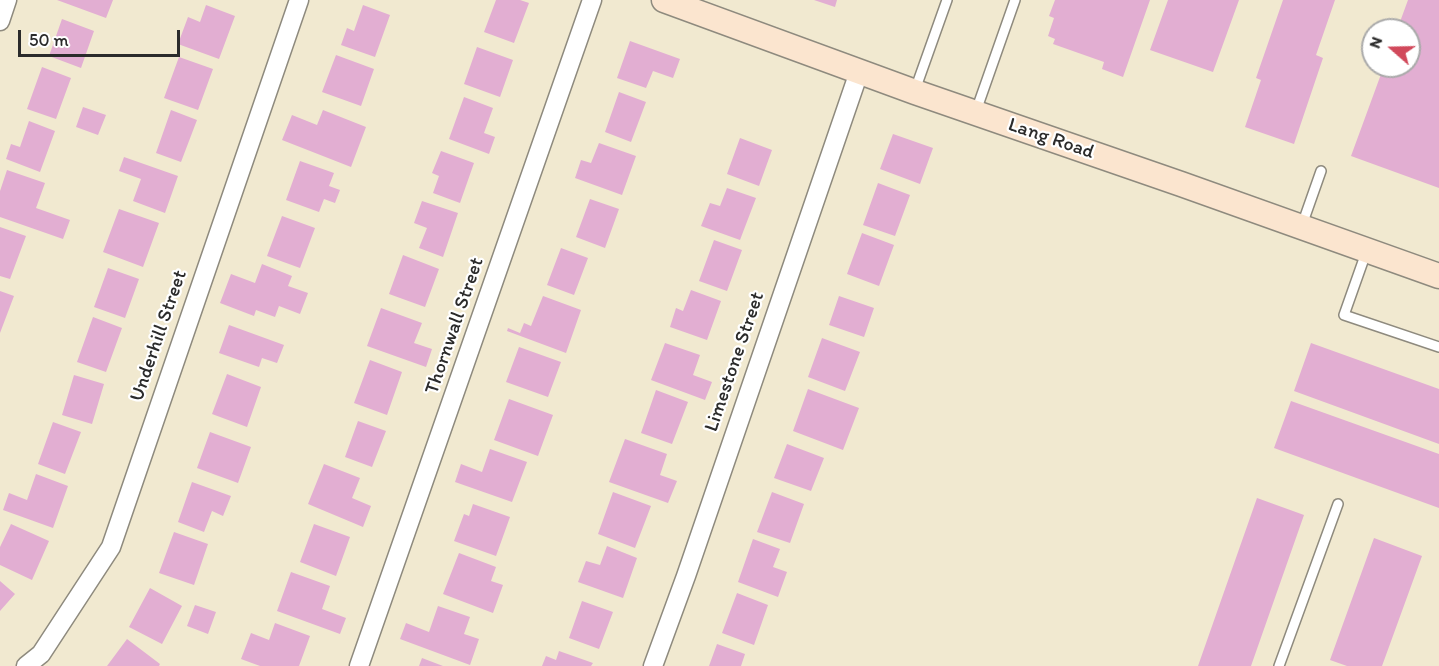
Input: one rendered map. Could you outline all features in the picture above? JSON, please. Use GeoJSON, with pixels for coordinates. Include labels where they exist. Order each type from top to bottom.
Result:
{"type":"FeatureCollection","features":[{"type":"Feature","properties":{"kind":"street"},"geometry":{"type":"LineString","coordinates":[[0,21],[7,0]]}},
{"type":"Feature","properties":{"kind":"street","name":"Underhill Street"},"geometry":{"type":"LineString","coordinates":[[26,666],[41,654],[111,547],[299,0]]}},
{"type":"Feature","properties":{"kind":"street","name":"Thornwall Street"},"geometry":{"type":"LineString","coordinates":[[359,666],[592,0]]}},
{"type":"Feature","properties":{"kind":"street","name":"Lang Road"},"geometry":{"type":"LineString","coordinates":[[664,0],[915,92],[1439,276]]}},
{"type":"Feature","properties":{"kind":"street","name":"Limestone Street"},"geometry":{"type":"LineString","coordinates":[[653,666],[859,72]]}},
{"type":"Feature","properties":{"kind":"lane"},"geometry":{"type":"LineString","coordinates":[[915,92],[947,0]]}},
{"type":"Feature","properties":{"kind":"lane"},"geometry":{"type":"LineString","coordinates":[[976,113],[1015,0]]}},
{"type":"Feature","properties":{"kind":"lane"},"geometry":{"type":"LineString","coordinates":[[1302,227],[1321,171]]}},
{"type":"Feature","properties":{"kind":"lane"},"geometry":{"type":"LineString","coordinates":[[1367,250],[1344,315],[1439,346]]}},
{"type":"Feature","properties":{"kind":"lane"},"geometry":{"type":"LineString","coordinates":[[1279,666],[1338,504]]}},
{"type":"Feature","properties":{"kind":"building"},"geometry":{"type":"Polygon","coordinates":[[[57,0],[113,0],[106,18],[57,0]]]}},
{"type":"Feature","properties":{"kind":"building"},"geometry":{"type":"Polygon","coordinates":[[[496,0],[520,0],[529,3],[514,43],[484,32],[496,0]]]}},
{"type":"Feature","properties":{"kind":"building"},"geometry":{"type":"Polygon","coordinates":[[[814,0],[837,0],[835,7],[814,0]]]}},
{"type":"Feature","properties":{"kind":"building"},"geometry":{"type":"Polygon","coordinates":[[[1055,0],[1150,0],[1123,77],[1102,69],[1104,62],[1053,44],[1055,39],[1048,36],[1054,18],[1049,16],[1055,0]]]}},
{"type":"Feature","properties":{"kind":"building"},"geometry":{"type":"Polygon","coordinates":[[[1168,0],[1239,0],[1213,72],[1150,50],[1168,0]]]}},
{"type":"Feature","properties":{"kind":"building"},"geometry":{"type":"Polygon","coordinates":[[[1283,0],[1335,0],[1316,55],[1323,58],[1294,144],[1245,127],[1261,80],[1256,78],[1283,0]]]}},
{"type":"Feature","properties":{"kind":"building"},"geometry":{"type":"Polygon","coordinates":[[[1408,0],[1439,0],[1439,188],[1351,156],[1380,78],[1421,78],[1421,18],[1401,18],[1408,0]]]}},
{"type":"Feature","properties":{"kind":"building"},"geometry":{"type":"Polygon","coordinates":[[[206,5],[235,16],[219,59],[178,44],[188,17],[200,22],[206,5]]]}},
{"type":"Feature","properties":{"kind":"building"},"geometry":{"type":"Polygon","coordinates":[[[363,5],[390,15],[375,57],[341,45],[347,28],[354,31],[363,5]]]}},
{"type":"Feature","properties":{"kind":"building"},"geometry":{"type":"Polygon","coordinates":[[[62,19],[94,31],[81,68],[49,56],[62,19]]]}},
{"type":"Feature","properties":{"kind":"building"},"geometry":{"type":"Polygon","coordinates":[[[630,41],[680,59],[673,78],[653,71],[646,88],[617,78],[630,41]]]}},
{"type":"Feature","properties":{"kind":"building"},"geometry":{"type":"Polygon","coordinates":[[[477,47],[513,60],[500,97],[464,84],[477,47]]]}},
{"type":"Feature","properties":{"kind":"building"},"geometry":{"type":"Polygon","coordinates":[[[336,55],[374,69],[361,106],[322,92],[336,55]]]}},
{"type":"Feature","properties":{"kind":"building"},"geometry":{"type":"Polygon","coordinates":[[[179,57],[213,69],[198,110],[164,98],[179,57]]]}},
{"type":"Feature","properties":{"kind":"building"},"geometry":{"type":"Polygon","coordinates":[[[42,67],[71,78],[56,119],[27,109],[42,67]]]}},
{"type":"Feature","properties":{"kind":"building"},"geometry":{"type":"Polygon","coordinates":[[[619,92],[646,102],[631,142],[605,132],[619,92]]]}},
{"type":"Feature","properties":{"kind":"building"},"geometry":{"type":"Polygon","coordinates":[[[464,97],[493,108],[484,133],[495,137],[489,154],[449,139],[464,97]]]}},
{"type":"Feature","properties":{"kind":"building"},"geometry":{"type":"Polygon","coordinates":[[[83,107],[106,115],[98,135],[76,127],[83,107]]]}},
{"type":"Feature","properties":{"kind":"building"},"geometry":{"type":"Polygon","coordinates":[[[171,110],[197,120],[181,162],[156,153],[171,110]]]}},
{"type":"Feature","properties":{"kind":"building"},"geometry":{"type":"Polygon","coordinates":[[[323,110],[366,127],[351,167],[282,140],[292,115],[317,125],[323,110]]]}},
{"type":"Feature","properties":{"kind":"building"},"geometry":{"type":"Polygon","coordinates":[[[29,121],[55,131],[40,172],[6,159],[11,144],[20,147],[29,121]]]}},
{"type":"Feature","properties":{"kind":"building"},"geometry":{"type":"Polygon","coordinates":[[[893,134],[933,148],[920,184],[880,169],[893,134]]]}},
{"type":"Feature","properties":{"kind":"building"},"geometry":{"type":"Polygon","coordinates":[[[740,138],[772,150],[759,186],[727,174],[740,138]]]}},
{"type":"Feature","properties":{"kind":"building"},"geometry":{"type":"Polygon","coordinates":[[[599,143],[636,156],[622,195],[575,178],[581,160],[591,163],[599,143]]]}},
{"type":"Feature","properties":{"kind":"building"},"geometry":{"type":"Polygon","coordinates":[[[441,151],[474,163],[460,203],[433,193],[439,176],[432,173],[441,151]]]}},
{"type":"Feature","properties":{"kind":"building"},"geometry":{"type":"Polygon","coordinates":[[[124,157],[178,176],[165,213],[133,201],[141,179],[119,171],[124,157]]]}},
{"type":"Feature","properties":{"kind":"building"},"geometry":{"type":"Polygon","coordinates":[[[300,161],[334,173],[329,186],[340,190],[335,203],[324,199],[319,212],[286,200],[300,161]]]}},
{"type":"Feature","properties":{"kind":"building"},"geometry":{"type":"Polygon","coordinates":[[[7,170],[45,183],[36,208],[70,220],[63,239],[0,217],[0,191],[7,170]]]}},
{"type":"Feature","properties":{"kind":"building"},"geometry":{"type":"Polygon","coordinates":[[[878,183],[910,195],[895,236],[863,225],[878,183]]]}},
{"type":"Feature","properties":{"kind":"building"},"geometry":{"type":"Polygon","coordinates":[[[727,188],[756,198],[740,240],[701,226],[710,203],[720,206],[727,188]]]}},
{"type":"Feature","properties":{"kind":"building"},"geometry":{"type":"Polygon","coordinates":[[[590,199],[619,209],[605,248],[576,237],[590,199]]]}},
{"type":"Feature","properties":{"kind":"building"},"geometry":{"type":"Polygon","coordinates":[[[422,201],[458,213],[443,257],[419,248],[427,228],[414,223],[422,201]]]}},
{"type":"Feature","properties":{"kind":"building"},"geometry":{"type":"Polygon","coordinates":[[[119,209],[159,223],[143,267],[103,252],[119,209]]]}},
{"type":"Feature","properties":{"kind":"building"},"geometry":{"type":"Polygon","coordinates":[[[282,216],[315,228],[300,268],[267,256],[282,216]]]}},
{"type":"Feature","properties":{"kind":"building"},"geometry":{"type":"Polygon","coordinates":[[[0,227],[26,236],[10,279],[0,276],[0,227]]]}},
{"type":"Feature","properties":{"kind":"building"},"geometry":{"type":"Polygon","coordinates":[[[862,233],[894,245],[879,286],[847,274],[862,233]]]}},
{"type":"Feature","properties":{"kind":"building"},"geometry":{"type":"Polygon","coordinates":[[[714,240],[742,250],[727,291],[699,281],[714,240]]]}},
{"type":"Feature","properties":{"kind":"building"},"geometry":{"type":"Polygon","coordinates":[[[561,248],[588,258],[574,295],[547,285],[561,248]]]}},
{"type":"Feature","properties":{"kind":"building"},"geometry":{"type":"Polygon","coordinates":[[[403,255],[439,269],[425,307],[389,294],[403,255]]]}},
{"type":"Feature","properties":{"kind":"building"},"geometry":{"type":"Polygon","coordinates":[[[262,264],[292,276],[288,286],[308,293],[300,314],[279,306],[275,317],[256,310],[254,316],[220,303],[231,274],[255,283],[262,264]]]}},
{"type":"Feature","properties":{"kind":"building"},"geometry":{"type":"Polygon","coordinates":[[[108,268],[139,279],[125,318],[94,307],[108,268]]]}},
{"type":"Feature","properties":{"kind":"building"},"geometry":{"type":"Polygon","coordinates":[[[691,290],[721,301],[707,340],[670,327],[676,308],[683,311],[691,290]]]}},
{"type":"Feature","properties":{"kind":"building"},"geometry":{"type":"Polygon","coordinates":[[[0,291],[14,296],[0,333],[0,291]]]}},
{"type":"Feature","properties":{"kind":"building"},"geometry":{"type":"Polygon","coordinates":[[[543,296],[581,310],[566,353],[507,331],[508,328],[520,333],[524,323],[531,326],[543,296]]]}},
{"type":"Feature","properties":{"kind":"building"},"geometry":{"type":"Polygon","coordinates":[[[839,296],[874,308],[864,337],[829,325],[839,296]]]}},
{"type":"Feature","properties":{"kind":"building"},"geometry":{"type":"Polygon","coordinates":[[[381,308],[422,323],[414,343],[432,349],[426,367],[367,346],[381,308]]]}},
{"type":"Feature","properties":{"kind":"building"},"geometry":{"type":"Polygon","coordinates":[[[93,317],[122,328],[106,372],[77,362],[93,317]]]}},
{"type":"Feature","properties":{"kind":"building"},"geometry":{"type":"Polygon","coordinates":[[[229,325],[284,345],[277,363],[262,358],[259,367],[219,353],[229,325]]]}},
{"type":"Feature","properties":{"kind":"building"},"geometry":{"type":"Polygon","coordinates":[[[822,338],[860,352],[845,391],[808,377],[822,338]]]}},
{"type":"Feature","properties":{"kind":"building"},"geometry":{"type":"Polygon","coordinates":[[[665,343],[700,355],[693,375],[712,382],[705,400],[651,380],[665,343]]]}},
{"type":"Feature","properties":{"kind":"building"},"geometry":{"type":"Polygon","coordinates":[[[1311,343],[1439,389],[1439,444],[1294,391],[1311,343]]]}},
{"type":"Feature","properties":{"kind":"building"},"geometry":{"type":"Polygon","coordinates":[[[519,347],[561,362],[548,397],[506,382],[519,347]]]}},
{"type":"Feature","properties":{"kind":"building"},"geometry":{"type":"Polygon","coordinates":[[[370,360],[402,372],[387,415],[354,403],[370,360]]]}},
{"type":"Feature","properties":{"kind":"building"},"geometry":{"type":"Polygon","coordinates":[[[227,374],[261,387],[247,427],[212,414],[227,374]]]}},
{"type":"Feature","properties":{"kind":"building"},"geometry":{"type":"Polygon","coordinates":[[[74,375],[104,384],[92,424],[62,415],[74,375]]]}},
{"type":"Feature","properties":{"kind":"building"},"geometry":{"type":"Polygon","coordinates":[[[808,389],[859,408],[843,450],[793,431],[808,389]]]}},
{"type":"Feature","properties":{"kind":"building"},"geometry":{"type":"Polygon","coordinates":[[[656,390],[688,402],[672,444],[641,433],[656,390]]]}},
{"type":"Feature","properties":{"kind":"building"},"geometry":{"type":"Polygon","coordinates":[[[509,399],[553,415],[538,456],[494,440],[509,399]]]}},
{"type":"Feature","properties":{"kind":"building"},"geometry":{"type":"Polygon","coordinates":[[[1291,401],[1439,454],[1439,508],[1274,448],[1291,401]]]}},
{"type":"Feature","properties":{"kind":"building"},"geometry":{"type":"Polygon","coordinates":[[[358,421],[386,431],[372,467],[345,457],[358,421]]]}},
{"type":"Feature","properties":{"kind":"building"},"geometry":{"type":"Polygon","coordinates":[[[53,422],[81,432],[65,474],[38,464],[53,422]]]}},
{"type":"Feature","properties":{"kind":"building"},"geometry":{"type":"Polygon","coordinates":[[[210,432],[251,447],[238,483],[197,468],[210,432]]]}},
{"type":"Feature","properties":{"kind":"building"},"geometry":{"type":"Polygon","coordinates":[[[625,439],[667,454],[660,475],[677,481],[668,503],[609,482],[625,439]]]}},
{"type":"Feature","properties":{"kind":"building"},"geometry":{"type":"Polygon","coordinates":[[[787,444],[824,458],[811,491],[774,478],[787,444]]]}},
{"type":"Feature","properties":{"kind":"building"},"geometry":{"type":"Polygon","coordinates":[[[490,449],[527,462],[512,502],[455,482],[461,464],[482,472],[490,449]]]}},
{"type":"Feature","properties":{"kind":"building"},"geometry":{"type":"Polygon","coordinates":[[[324,464],[360,478],[352,498],[371,506],[363,527],[308,504],[324,464]]]}},
{"type":"Feature","properties":{"kind":"building"},"geometry":{"type":"Polygon","coordinates":[[[36,474],[68,486],[53,528],[3,510],[9,493],[27,500],[36,474]]]}},
{"type":"Feature","properties":{"kind":"building"},"geometry":{"type":"Polygon","coordinates":[[[192,482],[231,496],[223,516],[212,511],[204,532],[178,522],[192,482]]]}},
{"type":"Feature","properties":{"kind":"building"},"geometry":{"type":"Polygon","coordinates":[[[613,492],[651,506],[635,548],[598,534],[613,492]]]}},
{"type":"Feature","properties":{"kind":"building"},"geometry":{"type":"Polygon","coordinates":[[[772,492],[804,504],[790,543],[757,532],[772,492]]]}},
{"type":"Feature","properties":{"kind":"building"},"geometry":{"type":"Polygon","coordinates":[[[1257,498],[1304,515],[1251,666],[1198,666],[1257,498]]]}},
{"type":"Feature","properties":{"kind":"building"},"geometry":{"type":"Polygon","coordinates":[[[473,504],[510,517],[496,556],[454,541],[464,514],[469,516],[473,504]]]}},
{"type":"Feature","properties":{"kind":"building"},"geometry":{"type":"Polygon","coordinates":[[[11,524],[49,541],[32,580],[0,565],[0,547],[11,524]]]}},
{"type":"Feature","properties":{"kind":"building"},"geometry":{"type":"Polygon","coordinates":[[[314,524],[350,537],[336,576],[300,562],[314,524]]]}},
{"type":"Feature","properties":{"kind":"building"},"geometry":{"type":"Polygon","coordinates":[[[174,532],[208,544],[194,585],[159,573],[174,532]]]}},
{"type":"Feature","properties":{"kind":"building"},"geometry":{"type":"Polygon","coordinates":[[[1374,538],[1422,556],[1382,666],[1347,666],[1330,660],[1374,538]]]}},
{"type":"Feature","properties":{"kind":"building"},"geometry":{"type":"Polygon","coordinates":[[[753,539],[780,549],[773,567],[787,572],[778,597],[738,582],[753,539]]]}},
{"type":"Feature","properties":{"kind":"building"},"geometry":{"type":"Polygon","coordinates":[[[607,546],[637,558],[623,598],[578,582],[586,561],[600,565],[607,546]]]}},
{"type":"Feature","properties":{"kind":"building"},"geometry":{"type":"Polygon","coordinates":[[[459,553],[496,567],[491,581],[503,585],[493,613],[443,594],[459,553]]]}},
{"type":"Feature","properties":{"kind":"building"},"geometry":{"type":"Polygon","coordinates":[[[291,572],[330,586],[322,609],[346,618],[340,634],[277,611],[291,572]]]}},
{"type":"Feature","properties":{"kind":"building"},"geometry":{"type":"Polygon","coordinates":[[[0,581],[15,594],[0,611],[0,581]]]}},
{"type":"Feature","properties":{"kind":"building"},"geometry":{"type":"Polygon","coordinates":[[[150,588],[182,606],[162,644],[129,627],[150,588]]]}},
{"type":"Feature","properties":{"kind":"building"},"geometry":{"type":"Polygon","coordinates":[[[737,593],[768,605],[754,645],[722,633],[737,593]]]}},
{"type":"Feature","properties":{"kind":"building"},"geometry":{"type":"Polygon","coordinates":[[[582,601],[613,612],[599,649],[569,638],[582,601]]]}},
{"type":"Feature","properties":{"kind":"building"},"geometry":{"type":"Polygon","coordinates":[[[195,605],[216,612],[208,634],[187,626],[195,605]]]}},
{"type":"Feature","properties":{"kind":"building"},"geometry":{"type":"Polygon","coordinates":[[[438,606],[470,617],[464,634],[479,639],[470,665],[400,639],[406,623],[429,632],[438,606]]]}},
{"type":"Feature","properties":{"kind":"building"},"geometry":{"type":"Polygon","coordinates":[[[275,623],[310,636],[299,666],[260,666],[241,659],[251,633],[269,640],[275,623]]]}},
{"type":"Feature","properties":{"kind":"building"},"geometry":{"type":"Polygon","coordinates":[[[127,639],[160,664],[159,666],[107,666],[127,639]]]}},
{"type":"Feature","properties":{"kind":"building"},"geometry":{"type":"Polygon","coordinates":[[[717,644],[745,654],[741,666],[709,666],[717,644]]]}},
{"type":"Feature","properties":{"kind":"building"},"geometry":{"type":"Polygon","coordinates":[[[559,651],[593,663],[591,666],[542,666],[546,656],[556,660],[559,651]]]}},
{"type":"Feature","properties":{"kind":"building"},"geometry":{"type":"Polygon","coordinates":[[[422,658],[443,666],[419,666],[422,658]]]}}]}
